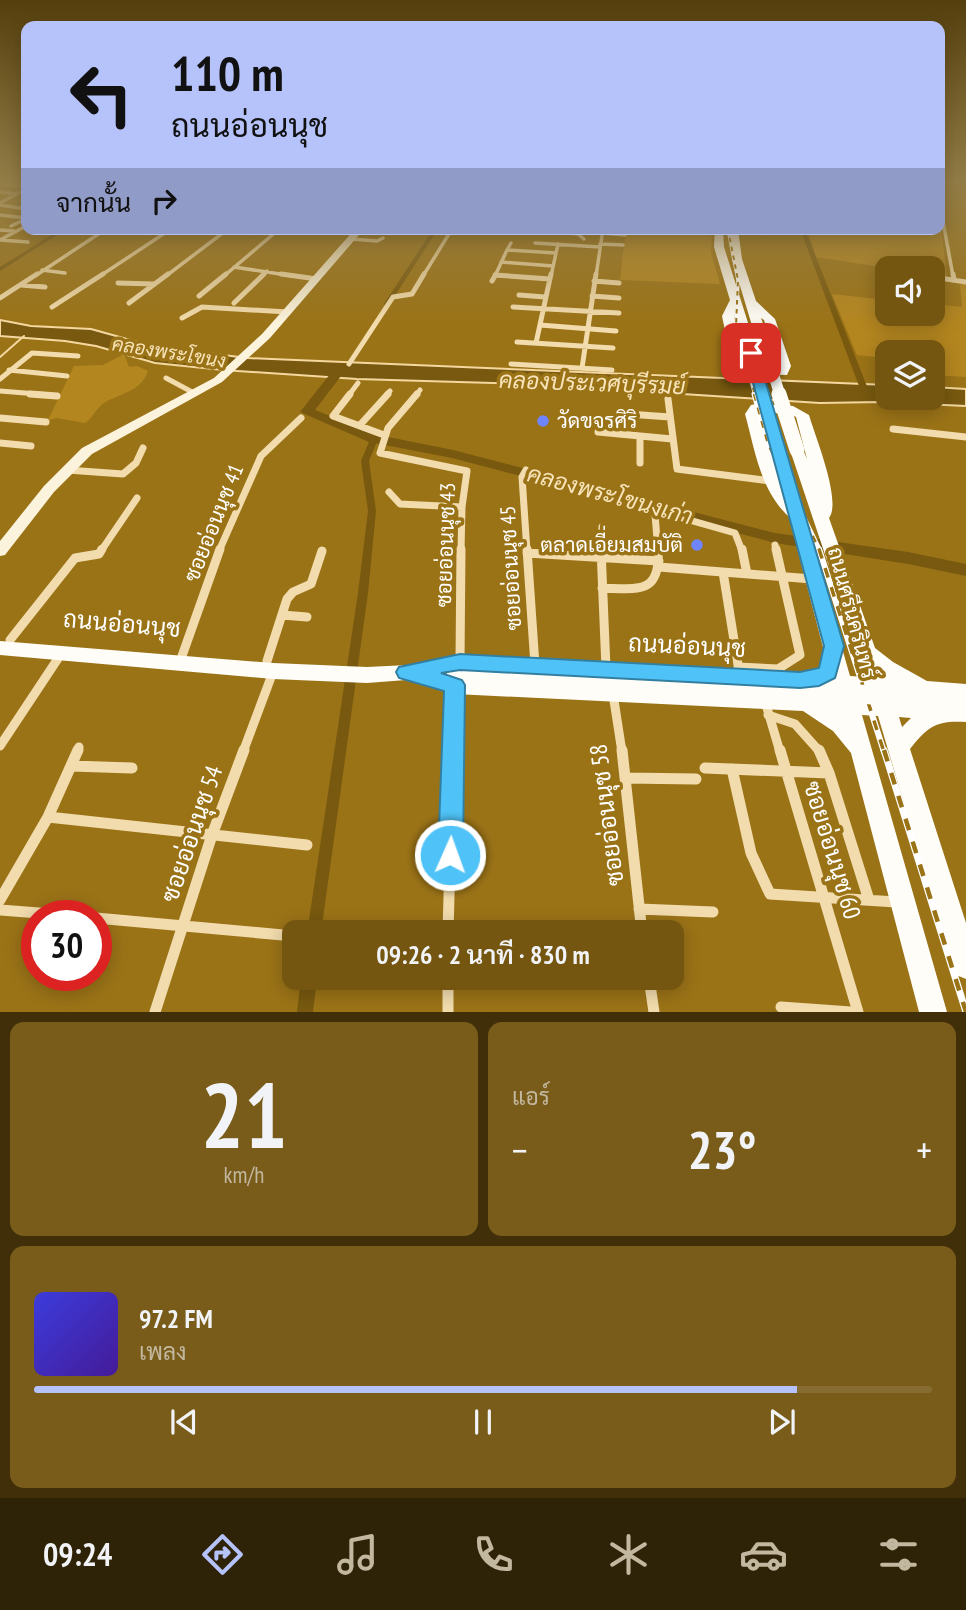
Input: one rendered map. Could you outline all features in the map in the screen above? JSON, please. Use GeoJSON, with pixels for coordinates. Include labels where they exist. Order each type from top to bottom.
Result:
{"type":"FeatureCollection","features":[{"type":"Feature","properties":{"kind":"main road","name":"ถนนศรีนครินทร์"},"geometry":{"type":"LineString","coordinates":[[719,235],[719,247],[799,518],[933,1012]]}},
{"type":"Feature","properties":{"kind":"main road","name":"ถนนศรีนครินทร์"},"geometry":{"type":"LineString","coordinates":[[735,235],[737,259],[750,302],[797,450],[885,707],[966,965]]}},
{"type":"Feature","properties":{"kind":"main road"},"geometry":{"type":"LineString","coordinates":[[734,301],[728,316],[739,369],[783,372],[785,366],[769,319],[750,302]]}},
{"type":"Feature","properties":{"kind":"main road"},"geometry":{"type":"LineString","coordinates":[[799,518],[783,505],[771,481],[753,411],[756,408],[798,412],[802,415],[825,498],[822,520]]}},
{"type":"Feature","properties":{"kind":"main road","name":"ถนนอ่อนนุช"},"geometry":{"type":"LineString","coordinates":[[2,643],[64,650],[335,668],[818,691],[966,702]]}},
{"type":"Feature","properties":{"kind":"main road"},"geometry":{"type":"LineString","coordinates":[[800,680],[819,678],[828,672],[834,646]]}},
{"type":"Feature","properties":{"kind":"main road","name":"ถนนอ่อนนุช"},"geometry":{"type":"LineString","coordinates":[[64,650],[272,664]]}},
{"type":"Feature","properties":{"kind":"main road"},"geometry":{"type":"LineString","coordinates":[[864,650],[886,668],[929,690]]}},
{"type":"Feature","properties":{"kind":"main road","name":"ถนนอ่อนนุช"},"geometry":{"type":"LineString","coordinates":[[457,673],[535,665],[745,673],[800,680],[966,692]]}},
{"type":"Feature","properties":{"kind":"main road","name":"ถนนอ่อนนุช"},"geometry":{"type":"LineString","coordinates":[[457,673],[766,707],[806,702],[966,713]]}},
{"type":"Feature","properties":{"kind":"main road"},"geometry":{"type":"LineString","coordinates":[[745,673],[771,692],[766,707]]}},
{"type":"Feature","properties":{"kind":"main road"},"geometry":{"type":"LineString","coordinates":[[806,702],[840,724],[862,750]]}},
{"type":"Feature","properties":{"kind":"main road"},"geometry":{"type":"LineString","coordinates":[[897,749],[927,717],[942,712]]}},
{"type":"Feature","properties":{"kind":"street"},"geometry":{"type":"LineString","coordinates":[[1,240],[20,229]]}},
{"type":"Feature","properties":{"kind":"street"},"geometry":{"type":"LineString","coordinates":[[945,232],[954,280]]}},
{"type":"Feature","properties":{"kind":"street"},"geometry":{"type":"LineString","coordinates":[[0,298],[97,235]]}},
{"type":"Feature","properties":{"kind":"street"},"geometry":{"type":"LineString","coordinates":[[52,307],[162,235]]}},
{"type":"Feature","properties":{"kind":"street"},"geometry":{"type":"LineString","coordinates":[[129,303],[220,235]]}},
{"type":"Feature","properties":{"kind":"street"},"geometry":{"type":"LineString","coordinates":[[200,296],[272,235]]}},
{"type":"Feature","properties":{"kind":"street"},"geometry":{"type":"LineString","coordinates":[[0,551],[66,470],[101,442],[218,380],[288,312],[355,235]]}},
{"type":"Feature","properties":{"kind":"street"},"geometry":{"type":"LineString","coordinates":[[349,365],[393,297],[412,293],[448,235]]}},
{"type":"Feature","properties":{"kind":"street"},"geometry":{"type":"LineString","coordinates":[[579,235],[584,239]]}},
{"type":"Feature","properties":{"kind":"street"},"geometry":{"type":"LineString","coordinates":[[582,368],[601,235]]}},
{"type":"Feature","properties":{"kind":"street"},"geometry":{"type":"LineString","coordinates":[[350,241],[377,241],[383,238]]}},
{"type":"Feature","properties":{"kind":"street"},"geometry":{"type":"LineString","coordinates":[[1,240],[28,242]]}},
{"type":"Feature","properties":{"kind":"street"},"geometry":{"type":"LineString","coordinates":[[350,241],[368,245]]}},
{"type":"Feature","properties":{"kind":"street"},"geometry":{"type":"LineString","coordinates":[[492,281],[511,243]]}},
{"type":"Feature","properties":{"kind":"street"},"geometry":{"type":"LineString","coordinates":[[535,243],[623,245]]}},
{"type":"Feature","properties":{"kind":"street"},"geometry":{"type":"LineString","coordinates":[[536,343],[558,244]]}},
{"type":"Feature","properties":{"kind":"street"},"geometry":{"type":"LineString","coordinates":[[507,250],[556,253]]}},
{"type":"Feature","properties":{"kind":"street"},"geometry":{"type":"LineString","coordinates":[[501,262],[554,266]]}},
{"type":"Feature","properties":{"kind":"street"},"geometry":{"type":"LineString","coordinates":[[234,267],[317,279]]}},
{"type":"Feature","properties":{"kind":"street"},"geometry":{"type":"LineString","coordinates":[[42,270],[65,273]]}},
{"type":"Feature","properties":{"kind":"street"},"geometry":{"type":"LineString","coordinates":[[234,303],[267,271]]}},
{"type":"Feature","properties":{"kind":"street"},"geometry":{"type":"LineString","coordinates":[[495,275],[550,279]]}},
{"type":"Feature","properties":{"kind":"street"},"geometry":{"type":"LineString","coordinates":[[945,279],[966,282]]}},
{"type":"Feature","properties":{"kind":"street"},"geometry":{"type":"LineString","coordinates":[[594,281],[620,282]]}},
{"type":"Feature","properties":{"kind":"street"},"geometry":{"type":"LineString","coordinates":[[118,283],[154,284]]}},
{"type":"Feature","properties":{"kind":"street"},"geometry":{"type":"LineString","coordinates":[[0,291],[45,286]]}},
{"type":"Feature","properties":{"kind":"street"},"geometry":{"type":"LineString","coordinates":[[15,288],[37,291]]}},
{"type":"Feature","properties":{"kind":"street"},"geometry":{"type":"LineString","coordinates":[[519,295],[545,297]]}},
{"type":"Feature","properties":{"kind":"street"},"geometry":{"type":"LineString","coordinates":[[592,296],[620,298]]}},
{"type":"Feature","properties":{"kind":"street"},"geometry":{"type":"LineString","coordinates":[[183,318],[202,307],[288,312]]}},
{"type":"Feature","properties":{"kind":"street"},"geometry":{"type":"LineString","coordinates":[[513,307],[619,313]]}},
{"type":"Feature","properties":{"kind":"street"},"geometry":{"type":"LineString","coordinates":[[540,325],[616,331]]}},
{"type":"Feature","properties":{"kind":"street"},"geometry":{"type":"LineString","coordinates":[[517,342],[613,348]]}},
{"type":"Feature","properties":{"kind":"street"},"geometry":{"type":"LineString","coordinates":[[0,379],[32,353],[78,356]]}},
{"type":"Feature","properties":{"kind":"street"},"geometry":{"type":"LineString","coordinates":[[511,364],[612,370]]}},
{"type":"Feature","properties":{"kind":"street"},"geometry":{"type":"LineString","coordinates":[[9,370],[67,376]]}},
{"type":"Feature","properties":{"kind":"street"},"geometry":{"type":"LineString","coordinates":[[166,378],[194,393]]}},
{"type":"Feature","properties":{"kind":"street"},"geometry":{"type":"LineString","coordinates":[[358,383],[333,416],[360,425],[382,439],[420,390]]}},
{"type":"Feature","properties":{"kind":"street"},"geometry":{"type":"LineString","coordinates":[[0,391],[57,396]]}},
{"type":"Feature","properties":{"kind":"street"},"geometry":{"type":"LineString","coordinates":[[360,425],[390,391]]}},
{"type":"Feature","properties":{"kind":"street"},"geometry":{"type":"LineString","coordinates":[[668,398],[676,467],[681,471],[771,481]]}},
{"type":"Feature","properties":{"kind":"street"},"geometry":{"type":"LineString","coordinates":[[627,414],[670,416]]}},
{"type":"Feature","properties":{"kind":"street"},"geometry":{"type":"LineString","coordinates":[[0,418],[46,422]]}},
{"type":"Feature","properties":{"kind":"street","name":"ซอยอ่อนนุช 41"},"geometry":{"type":"LineString","coordinates":[[182,656],[221,546],[261,456],[301,418]]}},
{"type":"Feature","properties":{"kind":"street"},"geometry":{"type":"LineString","coordinates":[[894,429],[966,437]]}},
{"type":"Feature","properties":{"kind":"street"},"geometry":{"type":"LineString","coordinates":[[598,432],[673,439]]}},
{"type":"Feature","properties":{"kind":"street"},"geometry":{"type":"LineString","coordinates":[[640,437],[640,463]]}},
{"type":"Feature","properties":{"kind":"street","name":"ซอยอ่อนนุช 43"},"geometry":{"type":"LineString","coordinates":[[382,439],[381,455],[466,469],[462,507],[448,920]]}},
{"type":"Feature","properties":{"kind":"street"},"geometry":{"type":"LineString","coordinates":[[0,443],[31,446]]}},
{"type":"Feature","properties":{"kind":"street"},"geometry":{"type":"LineString","coordinates":[[66,470],[123,474],[130,470],[143,448]]}},
{"type":"Feature","properties":{"kind":"street","name":"ซอยอ่อนนุช 45"},"geometry":{"type":"LineString","coordinates":[[524,473],[535,665]]}},
{"type":"Feature","properties":{"kind":"street"},"geometry":{"type":"LineString","coordinates":[[389,492],[400,504],[462,507]]}},
{"type":"Feature","properties":{"kind":"street"},"geometry":{"type":"LineString","coordinates":[[2,643],[75,558],[99,554],[137,498]]}},
{"type":"Feature","properties":{"kind":"street"},"geometry":{"type":"LineString","coordinates":[[602,588],[640,589],[652,583],[659,564],[655,515],[661,512],[735,533],[741,543],[747,574]]}},
{"type":"Feature","properties":{"kind":"street"},"geometry":{"type":"LineString","coordinates":[[602,527],[600,557],[606,668]]}},
{"type":"Feature","properties":{"kind":"street"},"geometry":{"type":"LineString","coordinates":[[723,572],[745,673],[778,669],[800,655],[775,545]]}},
{"type":"Feature","properties":{"kind":"street","name":"ซอยอ่อนนุช 54"},"geometry":{"type":"LineString","coordinates":[[155,1012],[212,835],[272,664],[287,599],[293,592],[311,584],[322,551]]}},
{"type":"Feature","properties":{"kind":"street"},"geometry":{"type":"LineString","coordinates":[[527,553],[600,557],[815,580]]}},
{"type":"Feature","properties":{"kind":"street"},"geometry":{"type":"LineString","coordinates":[[282,615],[307,617]]}},
{"type":"Feature","properties":{"kind":"street"},"geometry":{"type":"LineString","coordinates":[[0,746],[64,650]]}},
{"type":"Feature","properties":{"kind":"street","name":"ซอยอ่อนนุช 58"},"geometry":{"type":"LineString","coordinates":[[612,692],[626,778],[640,920]]}},
{"type":"Feature","properties":{"kind":"street"},"geometry":{"type":"LineString","coordinates":[[766,707],[805,733],[818,748],[829,773],[869,900]]}},
{"type":"Feature","properties":{"kind":"street","name":"ซอยอ่อนนุช 60"},"geometry":{"type":"LineString","coordinates":[[766,707],[858,1012]]}},
{"type":"Feature","properties":{"kind":"street"},"geometry":{"type":"LineString","coordinates":[[0,900],[48,817],[79,747]]}},
{"type":"Feature","properties":{"kind":"street"},"geometry":{"type":"LineString","coordinates":[[71,766],[132,768]]}},
{"type":"Feature","properties":{"kind":"street"},"geometry":{"type":"LineString","coordinates":[[705,768],[829,773]]}},
{"type":"Feature","properties":{"kind":"street"},"geometry":{"type":"LineString","coordinates":[[732,769],[763,887],[774,895],[904,903]]}},
{"type":"Feature","properties":{"kind":"street"},"geometry":{"type":"LineString","coordinates":[[626,778],[696,779]]}},
{"type":"Feature","properties":{"kind":"street"},"geometry":{"type":"LineString","coordinates":[[48,817],[307,845]]}},
{"type":"Feature","properties":{"kind":"street"},"geometry":{"type":"LineString","coordinates":[[639,909],[713,912]]}},
{"type":"Feature","properties":{"kind":"street"},"geometry":{"type":"LineString","coordinates":[[0,910],[21,912]]}},
{"type":"Feature","properties":{"kind":"street"},"geometry":{"type":"LineString","coordinates":[[112,919],[282,935]]}},
{"type":"Feature","properties":{"kind":"street"},"geometry":{"type":"LineString","coordinates":[[448,990],[448,1012]]}},
{"type":"Feature","properties":{"kind":"street"},"geometry":{"type":"LineString","coordinates":[[651,990],[654,1012]]}},
{"type":"Feature","properties":{"kind":"street"},"geometry":{"type":"LineString","coordinates":[[781,1007],[850,1012]]}},
{"type":"Feature","properties":{"kind":"shaded area"},"geometry":{"type":"Polygon","coordinates":[[[625,235],[712,235],[711,252],[720,284],[620,280],[625,235]]]}},
{"type":"Feature","properties":{"kind":"shaded area"},"geometry":{"type":"Polygon","coordinates":[[[809,235],[942,235],[944,256],[875,256],[875,266],[816,257],[809,235]]]}},
{"type":"Feature","properties":{"kind":"shaded area"},"geometry":{"type":"Polygon","coordinates":[[[960,284],[966,284],[966,377],[945,376],[945,340],[875,340],[875,357],[857,355],[832,294],[875,299],[875,326],[945,326],[945,305],[962,307],[960,284]]]}},
{"type":"Feature","properties":{"kind":"shaded area"},"geometry":{"type":"Polygon","coordinates":[[[124,354],[129,367],[137,366],[148,371],[135,388],[104,403],[85,423],[57,418],[48,420],[74,366],[103,365],[124,354]]]}},
{"type":"Feature","properties":{"kind":"water"},"geometry":{"type":"Polygon","coordinates":[[[0,320],[31,326],[91,329],[152,346],[247,358],[875,384],[875,402],[820,403],[528,384],[357,379],[223,370],[155,363],[96,346],[65,341],[0,336],[0,320]]]}},
{"type":"Feature","properties":{"kind":"water"},"geometry":{"type":"Polygon","coordinates":[[[945,388],[966,389],[966,406],[945,405],[945,388]]]}},
{"type":"Feature","properties":{"kind":"waterway"},"geometry":{"type":"LineString","coordinates":[[0,269],[55,235]]}},
{"type":"Feature","properties":{"kind":"waterway"},"geometry":{"type":"LineString","coordinates":[[387,304],[432,235]]}},
{"type":"Feature","properties":{"kind":"waterway"},"geometry":{"type":"LineString","coordinates":[[804,235],[866,394]]}},
{"type":"Feature","properties":{"kind":"waterway"},"geometry":{"type":"LineString","coordinates":[[0,357],[24,336]]}},
{"type":"Feature","properties":{"kind":"waterway","name":"คลองพระโขนงเก่า"},"geometry":{"type":"LineString","coordinates":[[338,372],[307,412],[374,439],[453,454],[775,538],[908,558],[966,570]]}},
{"type":"Feature","properties":{"kind":"waterway"},"geometry":{"type":"LineString","coordinates":[[316,920],[363,593],[372,511],[365,461],[374,439]]}},
{"type":"Feature","properties":{"kind":"waterway"},"geometry":{"type":"LineString","coordinates":[[305,1012],[308,990]]}},
{"type":"Feature","properties":{"kind":"railway"},"geometry":{"type":"LineString","coordinates":[[729,235],[738,280],[736,326],[755,395]]}},
{"type":"Feature","properties":{"kind":"railway"},"geometry":{"type":"LineString","coordinates":[[754,394],[768,444],[820,551]]}},
{"type":"Feature","properties":{"kind":"railway"},"geometry":{"type":"LineString","coordinates":[[819,549],[884,752]]}},
{"type":"Feature","properties":{"kind":"railway"},"geometry":{"type":"LineString","coordinates":[[884,750],[966,1012]]}},
{"type":"Feature","properties":{"kind":"place","name":"วัดขจรศิริ"},"geometry":{"type":"Point","coordinates":[543,421]}},
{"type":"Feature","properties":{"kind":"place","name":"ตลาดเอี่ยมสมบัติ"},"geometry":{"type":"Point","coordinates":[697,545]}},
{"type":"Feature","properties":{"kind":"route"},"geometry":{"type":"LineString","coordinates":[[450,855],[455,685],[406,672],[460,662],[800,680],[819,678],[828,672],[834,646],[751,353]]}},
{"type":"Feature","properties":{"kind":"water label","name":"คลองพระโขนง"},"geometry":{"type":"Point","coordinates":[169,352]}},
{"type":"Feature","properties":{"kind":"water label","name":"คลองประเวศบุรีรมย์"},"geometry":{"type":"Point","coordinates":[592,383]}}]}
